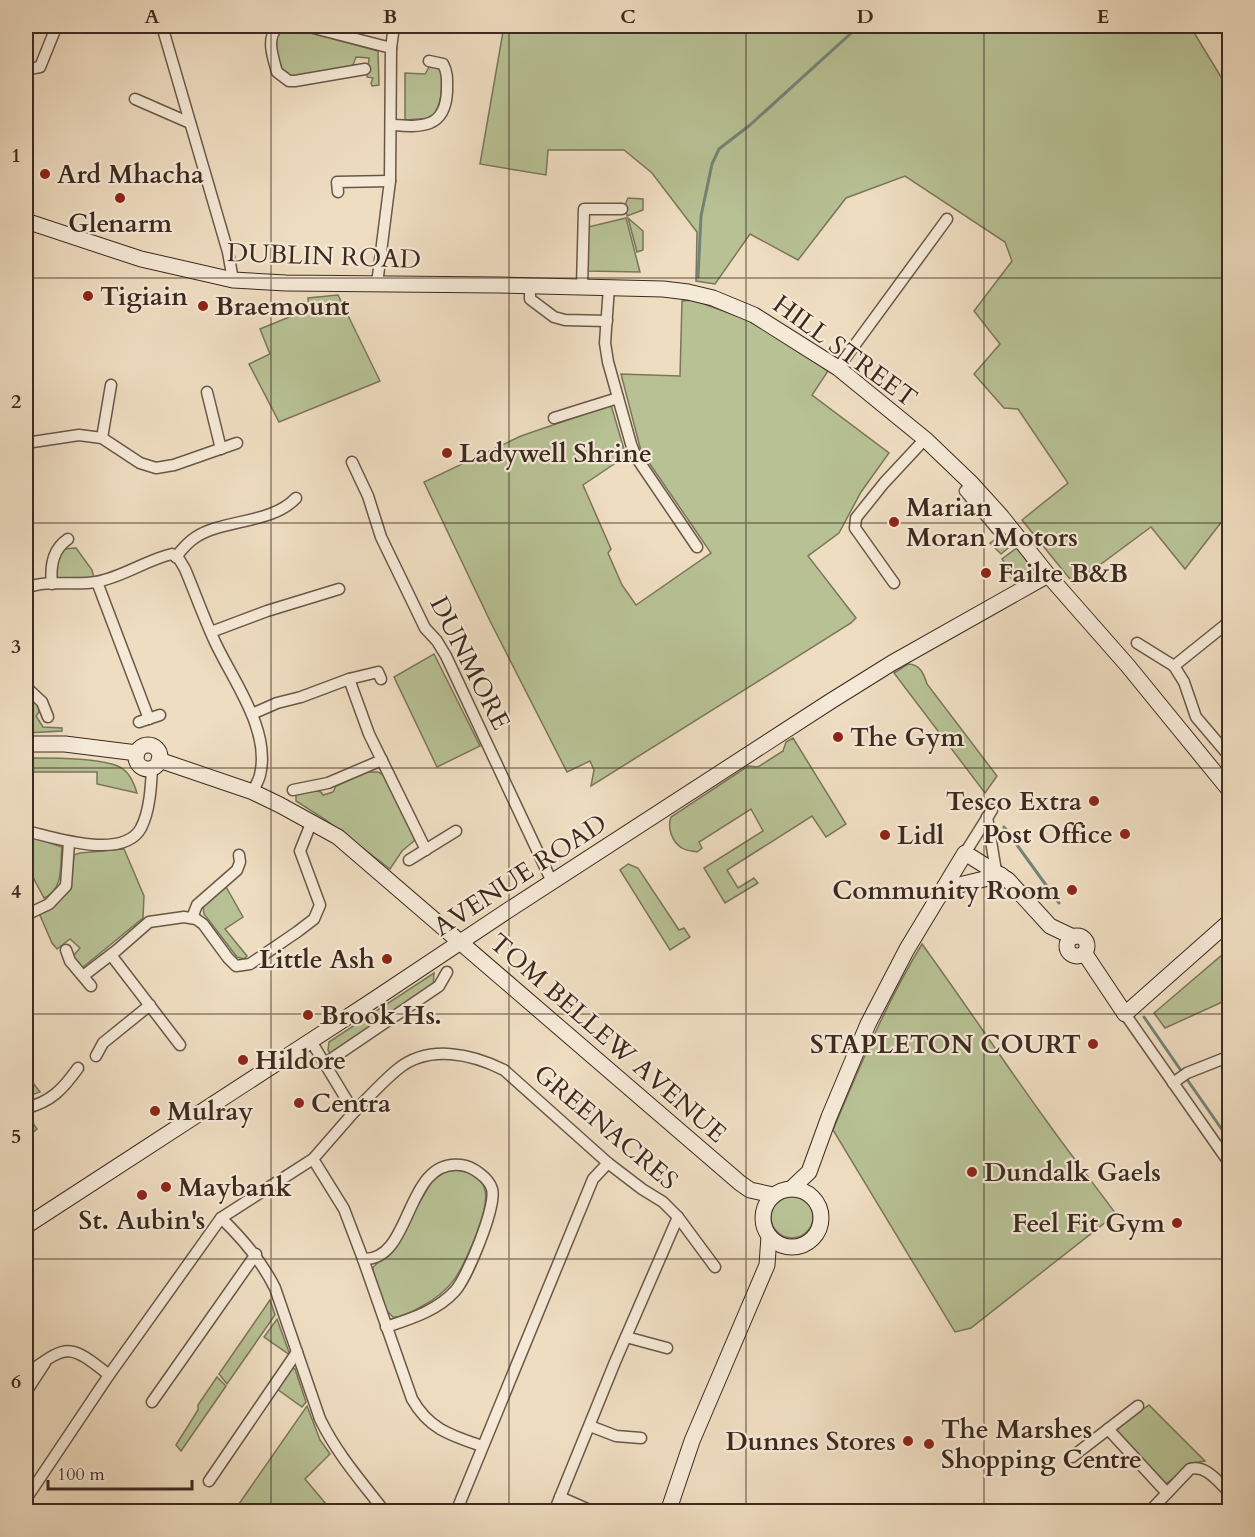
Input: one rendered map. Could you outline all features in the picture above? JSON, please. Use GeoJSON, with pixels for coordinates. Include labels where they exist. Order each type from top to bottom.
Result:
{"type":"FeatureCollection","features":[{"type":"Feature","properties":{"kind":"street"},"geometry":{"type":"LineString","coordinates":[[162,26],[228,252],[233,280]]}},
{"type":"Feature","properties":{"kind":"street"},"geometry":{"type":"LineString","coordinates":[[279,26],[272,35],[271,43],[277,72],[289,81],[365,69]]}},
{"type":"Feature","properties":{"kind":"street"},"geometry":{"type":"LineString","coordinates":[[306,26],[391,48]]}},
{"type":"Feature","properties":{"kind":"street"},"geometry":{"type":"LineString","coordinates":[[377,284],[390,181],[391,48],[394,26]]}},
{"type":"Feature","properties":{"kind":"street"},"geometry":{"type":"LineString","coordinates":[[26,68],[40,67],[55,30]]}},
{"type":"Feature","properties":{"kind":"street"},"geometry":{"type":"LineString","coordinates":[[391,125],[427,124],[440,118],[446,104],[448,73],[443,64],[429,61]]}},
{"type":"Feature","properties":{"kind":"street"},"geometry":{"type":"LineString","coordinates":[[135,99],[190,123]]}},
{"type":"Feature","properties":{"kind":"street"},"geometry":{"type":"LineString","coordinates":[[338,192],[337,182],[390,181]]}},
{"type":"Feature","properties":{"kind":"street"},"geometry":{"type":"LineString","coordinates":[[582,287],[584,209],[622,209]]}},
{"type":"Feature","properties":{"kind":"street"},"geometry":{"type":"LineString","coordinates":[[838,368],[947,219]]}},
{"type":"Feature","properties":{"kind":"street","name":"DUBLIN ROAD"},"geometry":{"type":"LineString","coordinates":[[26,221],[132,256],[233,280],[448,285]]}},
{"type":"Feature","properties":{"kind":"street","name":"HILL STREET"},"geometry":{"type":"LineString","coordinates":[[448,285],[609,287],[688,292],[733,305],[778,328],[838,368],[925,439],[972,484],[1128,666],[1230,791]]}},
{"type":"Feature","properties":{"kind":"street"},"geometry":{"type":"LineString","coordinates":[[530,286],[531,299],[554,317],[565,320],[607,321]]}},
{"type":"Feature","properties":{"kind":"street"},"geometry":{"type":"LineString","coordinates":[[609,287],[605,343],[608,362],[636,457],[697,547]]}},
{"type":"Feature","properties":{"kind":"street"},"geometry":{"type":"LineString","coordinates":[[102,438],[111,385]]}},
{"type":"Feature","properties":{"kind":"street"},"geometry":{"type":"LineString","coordinates":[[207,392],[221,449]]}},
{"type":"Feature","properties":{"kind":"street"},"geometry":{"type":"LineString","coordinates":[[554,418],[618,398]]}},
{"type":"Feature","properties":{"kind":"street"},"geometry":{"type":"LineString","coordinates":[[26,443],[79,435],[102,438],[113,443],[140,463],[156,468],[174,465],[237,443]]}},
{"type":"Feature","properties":{"kind":"street"},"geometry":{"type":"LineString","coordinates":[[894,583],[855,528],[856,519],[884,483],[925,439]]}},
{"type":"Feature","properties":{"kind":"street","name":"DUNMORE"},"geometry":{"type":"LineString","coordinates":[[352,462],[368,496],[381,537],[425,628],[437,641],[446,656],[552,882]]}},
{"type":"Feature","properties":{"kind":"street"},"geometry":{"type":"LineString","coordinates":[[972,484],[965,491],[997,529]]}},
{"type":"Feature","properties":{"kind":"street"},"geometry":{"type":"LineString","coordinates":[[176,556],[183,547],[205,532],[283,509],[296,498]]}},
{"type":"Feature","properties":{"kind":"street"},"geometry":{"type":"LineString","coordinates":[[52,584],[50,574],[55,553],[61,543],[68,539]]}},
{"type":"Feature","properties":{"kind":"street"},"geometry":{"type":"LineString","coordinates":[[26,588],[97,582],[117,577],[161,557],[172,554],[176,556],[185,569],[211,632],[252,714],[259,734],[260,774],[253,792]]}},
{"type":"Feature","properties":{"kind":"street","name":"AVENUE ROAD"},"geometry":{"type":"LineString","coordinates":[[26,1226],[892,663],[1048,574]]}},
{"type":"Feature","properties":{"kind":"street"},"geometry":{"type":"LineString","coordinates":[[97,582],[150,719]]}},
{"type":"Feature","properties":{"kind":"street"},"geometry":{"type":"LineString","coordinates":[[1025,589],[1042,588],[1066,595]]}},
{"type":"Feature","properties":{"kind":"street"},"geometry":{"type":"LineString","coordinates":[[211,632],[267,611],[339,589]]}},
{"type":"Feature","properties":{"kind":"street"},"geometry":{"type":"LineString","coordinates":[[1174,666],[1230,621]]}},
{"type":"Feature","properties":{"kind":"street"},"geometry":{"type":"LineString","coordinates":[[1137,643],[1174,666],[1184,682],[1196,717],[1230,757]]}},
{"type":"Feature","properties":{"kind":"street"},"geometry":{"type":"LineString","coordinates":[[252,714],[276,703],[349,679],[378,672],[381,679]]}},
{"type":"Feature","properties":{"kind":"street"},"geometry":{"type":"LineString","coordinates":[[349,679],[369,734],[426,850]]}},
{"type":"Feature","properties":{"kind":"street"},"geometry":{"type":"LineString","coordinates":[[26,687],[42,702],[48,717]]}},
{"type":"Feature","properties":{"kind":"street","name":"TOM BELLEW AVENUE"},"geometry":{"type":"LineString","coordinates":[[26,744],[65,744],[137,753],[139,763],[144,768],[155,764],[253,792],[312,821],[338,837],[750,1190],[763,1214]]}},
{"type":"Feature","properties":{"kind":"street"},"geometry":{"type":"LineString","coordinates":[[293,790],[327,788],[382,760]]}},
{"type":"Feature","properties":{"kind":"street"},"geometry":{"type":"LineString","coordinates":[[26,831],[69,842],[111,845],[129,839],[140,830],[150,797],[155,764]]}},
{"type":"Feature","properties":{"kind":"street"},"geometry":{"type":"LineString","coordinates":[[792,1188],[809,1172],[868,1024],[907,949],[990,814],[993,855],[999,873]]}},
{"type":"Feature","properties":{"kind":"street"},"geometry":{"type":"LineString","coordinates":[[82,976],[111,955],[149,922],[184,917],[192,918],[203,924],[236,966],[250,964],[314,919],[320,905],[300,851],[312,821]]}},
{"type":"Feature","properties":{"kind":"street"},"geometry":{"type":"LineString","coordinates":[[410,860],[456,831]]}},
{"type":"Feature","properties":{"kind":"street"},"geometry":{"type":"LineString","coordinates":[[26,915],[49,904],[66,886],[69,842]]}},
{"type":"Feature","properties":{"kind":"street"},"geometry":{"type":"LineString","coordinates":[[970,846],[1015,887],[1050,926],[1070,943],[1082,937],[1086,941],[1088,948],[1085,954],[1125,1014],[1180,1078],[1230,1164]]}},
{"type":"Feature","properties":{"kind":"street"},"geometry":{"type":"LineString","coordinates":[[192,918],[197,905],[237,870],[240,862],[239,855]]}},
{"type":"Feature","properties":{"kind":"street"},"geometry":{"type":"LineString","coordinates":[[941,895],[959,885],[999,873]]}},
{"type":"Feature","properties":{"kind":"street"},"geometry":{"type":"LineString","coordinates":[[1125,1014],[1230,921]]}},
{"type":"Feature","properties":{"kind":"street"},"geometry":{"type":"LineString","coordinates":[[66,950],[66,955],[91,986]]}},
{"type":"Feature","properties":{"kind":"street"},"geometry":{"type":"LineString","coordinates":[[111,955],[180,1045]]}},
{"type":"Feature","properties":{"kind":"street"},"geometry":{"type":"LineString","coordinates":[[324,1064],[439,986],[447,972]]}},
{"type":"Feature","properties":{"kind":"street"},"geometry":{"type":"LineString","coordinates":[[96,1056],[102,1043],[150,1005]]}},
{"type":"Feature","properties":{"kind":"street"},"geometry":{"type":"LineString","coordinates":[[310,1041],[354,1112]]}},
{"type":"Feature","properties":{"kind":"street","name":"GREENACRES"},"geometry":{"type":"LineString","coordinates":[[26,1499],[109,1375],[220,1218],[313,1159],[354,1112],[399,1068],[412,1061],[445,1054],[463,1054],[484,1060],[504,1070],[608,1163],[663,1202],[678,1216],[554,1512]]}},
{"type":"Feature","properties":{"kind":"street"},"geometry":{"type":"LineString","coordinates":[[1180,1078],[1230,1056]]}},
{"type":"Feature","properties":{"kind":"street"},"geometry":{"type":"LineString","coordinates":[[26,1108],[55,1097],[78,1068]]}},
{"type":"Feature","properties":{"kind":"street"},"geometry":{"type":"LineString","coordinates":[[313,1159],[344,1209],[412,1399],[421,1414],[444,1431],[482,1446]]}},
{"type":"Feature","properties":{"kind":"street"},"geometry":{"type":"LineString","coordinates":[[456,1512],[592,1179],[608,1163]]}},
{"type":"Feature","properties":{"kind":"street"},"geometry":{"type":"LineString","coordinates":[[363,1258],[378,1257],[389,1247],[424,1181],[433,1171],[443,1166],[468,1166],[492,1189],[493,1198],[481,1238],[462,1281],[454,1292],[436,1306],[411,1319],[386,1327]]}},
{"type":"Feature","properties":{"kind":"street"},"geometry":{"type":"LineString","coordinates":[[809,1172],[812,1196],[821,1210],[818,1232],[812,1240],[803,1245],[788,1247],[777,1243],[764,1226],[765,1205],[773,1195],[792,1188],[802,1190],[812,1196]]}},
{"type":"Feature","properties":{"kind":"street","name":"TOM BELLEW AVENUE"},"geometry":{"type":"LineString","coordinates":[[750,1190],[773,1195]]}},
{"type":"Feature","properties":{"kind":"street"},"geometry":{"type":"LineString","coordinates":[[678,1216],[716,1267]]}},
{"type":"Feature","properties":{"kind":"street"},"geometry":{"type":"LineString","coordinates":[[220,1218],[256,1254],[275,1288],[320,1419],[342,1458],[385,1512]]}},
{"type":"Feature","properties":{"kind":"street"},"geometry":{"type":"LineString","coordinates":[[668,1512],[692,1441],[767,1265],[770,1236]]}},
{"type":"Feature","properties":{"kind":"street"},"geometry":{"type":"LineString","coordinates":[[767,1265],[788,1247]]}},
{"type":"Feature","properties":{"kind":"street"},"geometry":{"type":"LineString","coordinates":[[152,1402],[256,1254]]}},
{"type":"Feature","properties":{"kind":"street"},"geometry":{"type":"LineString","coordinates":[[626,1337],[667,1348]]}},
{"type":"Feature","properties":{"kind":"street"},"geometry":{"type":"LineString","coordinates":[[26,1374],[59,1351],[78,1352],[109,1375]]}},
{"type":"Feature","properties":{"kind":"street"},"geometry":{"type":"LineString","coordinates":[[208,1481],[297,1352]]}},
{"type":"Feature","properties":{"kind":"street"},"geometry":{"type":"LineString","coordinates":[[26,1392],[49,1358]]}},
{"type":"Feature","properties":{"kind":"street"},"geometry":{"type":"LineString","coordinates":[[1072,1457],[1138,1406]]}},
{"type":"Feature","properties":{"kind":"street"},"geometry":{"type":"LineString","coordinates":[[590,1426],[616,1436],[641,1438]]}},
{"type":"Feature","properties":{"kind":"street"},"geometry":{"type":"LineString","coordinates":[[1108,1429],[1167,1493]]}},
{"type":"Feature","properties":{"kind":"street"},"geometry":{"type":"LineString","coordinates":[[1149,1512],[1190,1469],[1196,1467],[1206,1471],[1230,1493]]}},
{"type":"Feature","properties":{"kind":"street"},"geometry":{"type":"LineString","coordinates":[[560,1497],[594,1512]]}},
{"type":"Feature","properties":{"kind":"green space"},"geometry":{"type":"Polygon","coordinates":[[[504,26],[1190,26],[1229,90],[1230,511],[1185,569],[1151,527],[1074,584],[1022,520],[1068,483],[1018,409],[1004,408],[974,374],[1000,344],[974,311],[1012,261],[1005,242],[905,176],[846,198],[798,260],[750,234],[715,284],[696,281],[697,232],[652,173],[624,150],[548,150],[546,175],[480,164],[504,26]]]}},
{"type":"Feature","properties":{"kind":"green space"},"geometry":{"type":"Polygon","coordinates":[[[286,28],[378,51],[379,85],[372,86],[373,78],[367,77],[369,58],[356,57],[353,65],[349,67],[293,77],[282,73],[276,56],[275,35],[286,28]]]}},
{"type":"Feature","properties":{"kind":"green space"},"geometry":{"type":"Polygon","coordinates":[[[432,66],[441,70],[442,76],[441,95],[435,113],[432,118],[405,120],[405,73],[425,74],[432,66]]]}},
{"type":"Feature","properties":{"kind":"green space"},"geometry":{"type":"Polygon","coordinates":[[[628,198],[643,199],[643,210],[627,216],[625,205],[628,198]]]}},
{"type":"Feature","properties":{"kind":"green space"},"geometry":{"type":"Polygon","coordinates":[[[626,218],[640,272],[587,271],[588,227],[626,218]]]}},
{"type":"Feature","properties":{"kind":"green space"},"geometry":{"type":"Polygon","coordinates":[[[628,218],[643,231],[643,250],[637,252],[628,218]]]}},
{"type":"Feature","properties":{"kind":"green space"},"geometry":{"type":"Polygon","coordinates":[[[338,295],[380,381],[279,422],[249,364],[270,354],[260,329],[309,309],[308,298],[338,295]]]}},
{"type":"Feature","properties":{"kind":"green space"},"geometry":{"type":"Polygon","coordinates":[[[693,300],[748,320],[828,371],[812,395],[889,453],[861,492],[839,533],[808,556],[856,618],[591,786],[594,770],[590,761],[567,772],[490,621],[424,482],[521,436],[611,405],[626,456],[583,485],[611,549],[608,553],[622,585],[636,605],[711,553],[641,451],[621,374],[680,376],[682,301],[693,300]]]}},
{"type":"Feature","properties":{"kind":"green space"},"geometry":{"type":"Polygon","coordinates":[[[1005,532],[1014,543],[1001,554],[990,543],[1005,532]]]}},
{"type":"Feature","properties":{"kind":"green space"},"geometry":{"type":"Polygon","coordinates":[[[1018,547],[1030,566],[1029,570],[1013,581],[1010,576],[1012,574],[1002,559],[1018,547]]]}},
{"type":"Feature","properties":{"kind":"green space"},"geometry":{"type":"Polygon","coordinates":[[[76,548],[92,570],[94,578],[58,578],[56,568],[60,553],[65,549],[76,548]]]}},
{"type":"Feature","properties":{"kind":"green space"},"geometry":{"type":"Polygon","coordinates":[[[434,654],[480,746],[437,767],[394,677],[434,654]]]}},
{"type":"Feature","properties":{"kind":"green space"},"geometry":{"type":"Polygon","coordinates":[[[908,664],[921,670],[927,684],[997,776],[985,793],[894,673],[908,664]]]}},
{"type":"Feature","properties":{"kind":"green space"},"geometry":{"type":"Polygon","coordinates":[[[26,692],[39,705],[39,712],[36,716],[43,727],[62,728],[62,731],[26,733],[26,692]]]}},
{"type":"Feature","properties":{"kind":"green space"},"geometry":{"type":"Polygon","coordinates":[[[793,738],[846,824],[826,837],[812,816],[727,870],[738,888],[754,878],[758,883],[725,903],[704,868],[763,831],[751,809],[699,842],[702,848],[697,852],[678,845],[670,830],[671,817],[748,766],[758,767],[783,751],[786,742],[793,738]]]}},
{"type":"Feature","properties":{"kind":"green space"},"geometry":{"type":"Polygon","coordinates":[[[26,758],[76,759],[115,765],[128,774],[137,793],[97,784],[97,772],[26,772],[26,758]]]}},
{"type":"Feature","properties":{"kind":"green space"},"geometry":{"type":"Polygon","coordinates":[[[367,772],[378,772],[384,775],[415,840],[402,851],[390,869],[326,820],[296,801],[296,794],[316,791],[323,795],[333,792],[336,786],[367,772]]]}},
{"type":"Feature","properties":{"kind":"green space"},"geometry":{"type":"Polygon","coordinates":[[[26,835],[62,847],[58,883],[55,889],[44,898],[26,866],[26,835]]]}},
{"type":"Feature","properties":{"kind":"green space"},"geometry":{"type":"Polygon","coordinates":[[[124,849],[144,896],[143,918],[82,968],[74,955],[80,948],[70,939],[57,949],[39,913],[64,896],[70,885],[74,855],[124,849]]]}},
{"type":"Feature","properties":{"kind":"green space"},"geometry":{"type":"Polygon","coordinates":[[[628,864],[638,868],[679,930],[684,928],[690,937],[670,950],[620,870],[628,864]]]}},
{"type":"Feature","properties":{"kind":"green space"},"geometry":{"type":"Polygon","coordinates":[[[225,885],[243,917],[225,929],[247,956],[244,959],[237,957],[204,914],[203,906],[225,885]]]}},
{"type":"Feature","properties":{"kind":"green space","name":"Dundalk Gaels"},"geometry":{"type":"Polygon","coordinates":[[[922,944],[1032,1101],[1116,1214],[971,1328],[955,1332],[833,1130],[885,1012],[922,944]]]}},
{"type":"Feature","properties":{"kind":"green space"},"geometry":{"type":"Polygon","coordinates":[[[1229,949],[1229,999],[1165,1028],[1154,1013],[1229,949]]]}},
{"type":"Feature","properties":{"kind":"green space"},"geometry":{"type":"Polygon","coordinates":[[[434,973],[433,987],[331,1055],[328,1050],[329,1042],[434,973]]]}},
{"type":"Feature","properties":{"kind":"green space"},"geometry":{"type":"Polygon","coordinates":[[[26,1074],[40,1092],[26,1097],[26,1074]]]}},
{"type":"Feature","properties":{"kind":"green space"},"geometry":{"type":"Polygon","coordinates":[[[26,1113],[37,1129],[26,1138],[26,1113]]]}},
{"type":"Feature","properties":{"kind":"green space"},"geometry":{"type":"Polygon","coordinates":[[[452,1170],[467,1172],[477,1177],[483,1184],[485,1202],[476,1235],[461,1269],[441,1294],[404,1316],[393,1317],[386,1310],[373,1267],[389,1253],[431,1183],[443,1172],[452,1170]]]}},
{"type":"Feature","properties":{"kind":"green space"},"geometry":{"type":"Polygon","coordinates":[[[792,1196],[807,1202],[813,1217],[807,1232],[792,1238],[777,1232],[771,1217],[777,1202],[792,1196]]]}},
{"type":"Feature","properties":{"kind":"green space"},"geometry":{"type":"Polygon","coordinates":[[[270,1300],[275,1315],[227,1384],[219,1374],[270,1300]]]}},
{"type":"Feature","properties":{"kind":"green space"},"geometry":{"type":"Polygon","coordinates":[[[277,1319],[290,1355],[264,1337],[277,1319]]]}},
{"type":"Feature","properties":{"kind":"green space"},"geometry":{"type":"Polygon","coordinates":[[[291,1368],[295,1369],[306,1402],[302,1407],[277,1389],[291,1368]]]}},
{"type":"Feature","properties":{"kind":"green space"},"geometry":{"type":"Polygon","coordinates":[[[217,1377],[226,1386],[181,1451],[176,1445],[198,1410],[198,1405],[217,1377]]]}},
{"type":"Feature","properties":{"kind":"green space"},"geometry":{"type":"Polygon","coordinates":[[[1149,1405],[1205,1461],[1193,1463],[1166,1484],[1161,1482],[1117,1431],[1119,1426],[1149,1405]]]}},
{"type":"Feature","properties":{"kind":"green space"},"geometry":{"type":"Polygon","coordinates":[[[307,1406],[320,1440],[330,1454],[305,1479],[332,1511],[234,1511],[307,1406]]]}},
{"type":"Feature","properties":{"kind":"waterway"},"geometry":{"type":"LineString","coordinates":[[698,277],[701,216],[712,164],[719,149],[750,125],[859,26]]}},
{"type":"Feature","properties":{"kind":"waterway"},"geometry":{"type":"LineString","coordinates":[[1004,827],[1059,903]]}},
{"type":"Feature","properties":{"kind":"waterway"},"geometry":{"type":"LineString","coordinates":[[1144,1017],[1182,1072]]}},
{"type":"Feature","properties":{"kind":"waterway"},"geometry":{"type":"LineString","coordinates":[[1186,1078],[1230,1141]]}},
{"type":"Feature","properties":{"kind":"place","name":"Ard Mhacha"},"geometry":{"type":"Point","coordinates":[45,174]}},
{"type":"Feature","properties":{"kind":"place","name":"Glenarm"},"geometry":{"type":"Point","coordinates":[120,198]}},
{"type":"Feature","properties":{"kind":"place","name":"Tigiain"},"geometry":{"type":"Point","coordinates":[88,296]}},
{"type":"Feature","properties":{"kind":"place","name":"Braemount"},"geometry":{"type":"Point","coordinates":[203,306]}},
{"type":"Feature","properties":{"kind":"place","name":"Ladywell Shrine"},"geometry":{"type":"Point","coordinates":[447,453]}},
{"type":"Feature","properties":{"kind":"place","name":"Marian Moran Motors"},"geometry":{"type":"Point","coordinates":[894,522]}},
{"type":"Feature","properties":{"kind":"place","name":"Failte B&B"},"geometry":{"type":"Point","coordinates":[986,573]}},
{"type":"Feature","properties":{"kind":"place","name":"The Gym"},"geometry":{"type":"Point","coordinates":[838,737]}},
{"type":"Feature","properties":{"kind":"place","name":"Tesco Extra"},"geometry":{"type":"Point","coordinates":[1094,801]}},
{"type":"Feature","properties":{"kind":"place","name":"Post Office"},"geometry":{"type":"Point","coordinates":[1125,834]}},
{"type":"Feature","properties":{"kind":"place","name":"Lidl"},"geometry":{"type":"Point","coordinates":[885,835]}},
{"type":"Feature","properties":{"kind":"place","name":"Community Room"},"geometry":{"type":"Point","coordinates":[1072,890]}},
{"type":"Feature","properties":{"kind":"place","name":"Little Ash"},"geometry":{"type":"Point","coordinates":[387,959]}},
{"type":"Feature","properties":{"kind":"place","name":"Brook Hs."},"geometry":{"type":"Point","coordinates":[308,1015]}},
{"type":"Feature","properties":{"kind":"place","name":"STAPLETON COURT"},"geometry":{"type":"Point","coordinates":[1093,1044]}},
{"type":"Feature","properties":{"kind":"place","name":"Hildore"},"geometry":{"type":"Point","coordinates":[243,1060]}},
{"type":"Feature","properties":{"kind":"place","name":"Centra"},"geometry":{"type":"Point","coordinates":[299,1103]}},
{"type":"Feature","properties":{"kind":"place","name":"Mulray"},"geometry":{"type":"Point","coordinates":[155,1111]}},
{"type":"Feature","properties":{"kind":"place","name":"Dundalk Gaels"},"geometry":{"type":"Point","coordinates":[972,1172]}},
{"type":"Feature","properties":{"kind":"place","name":"Maybank"},"geometry":{"type":"Point","coordinates":[166,1187]}},
{"type":"Feature","properties":{"kind":"place","name":"St. Aubin's"},"geometry":{"type":"Point","coordinates":[142,1195]}},
{"type":"Feature","properties":{"kind":"place","name":"Feel Fit Gym"},"geometry":{"type":"Point","coordinates":[1177,1223]}},
{"type":"Feature","properties":{"kind":"place","name":"Dunnes Stores"},"geometry":{"type":"Point","coordinates":[908,1441]}},
{"type":"Feature","properties":{"kind":"place","name":"The Marshes Shopping Centre"},"geometry":{"type":"Point","coordinates":[929,1444]}}]}
